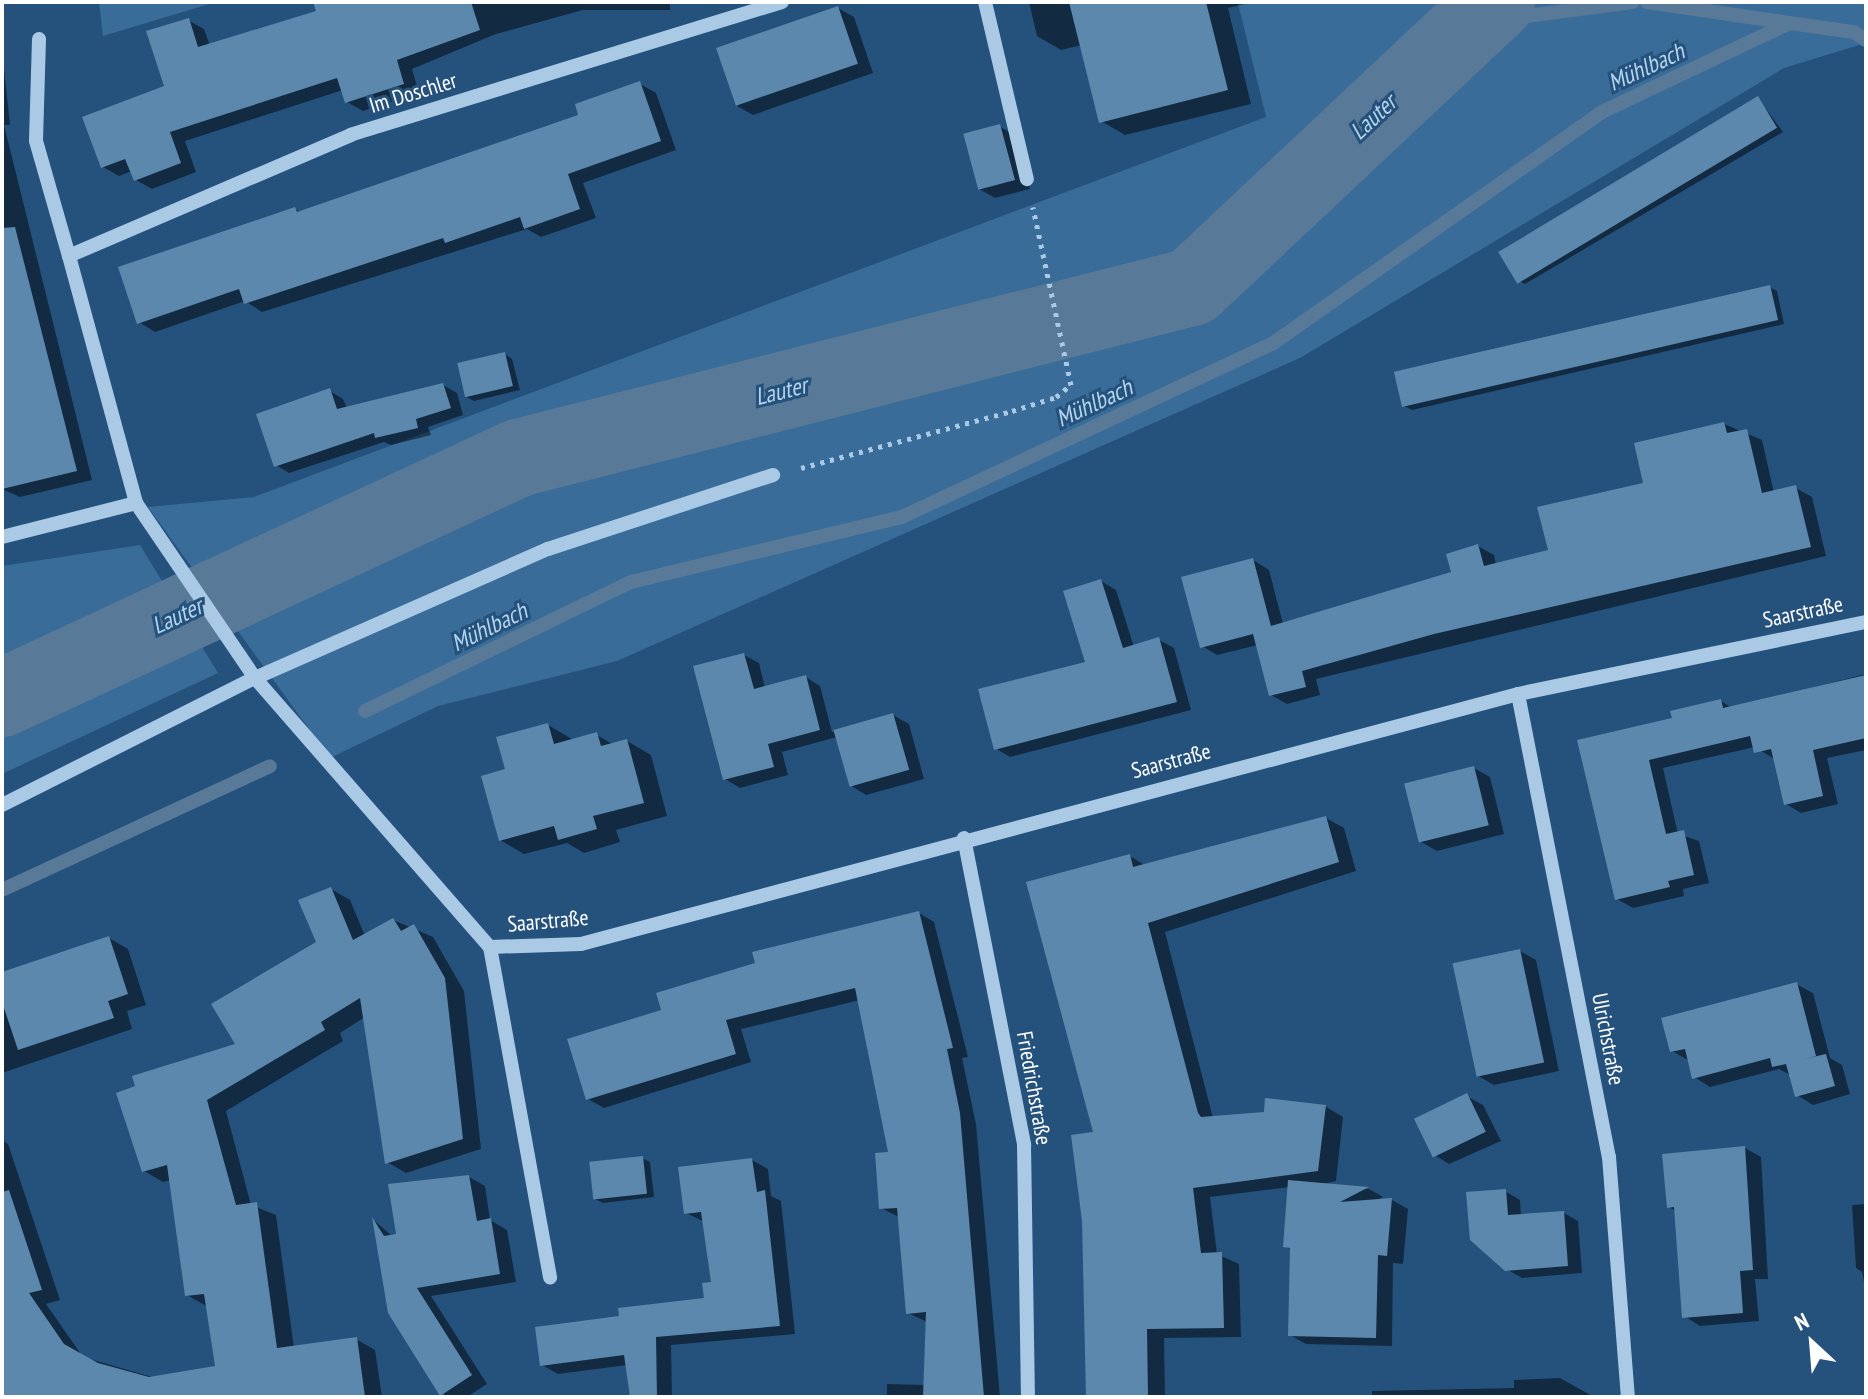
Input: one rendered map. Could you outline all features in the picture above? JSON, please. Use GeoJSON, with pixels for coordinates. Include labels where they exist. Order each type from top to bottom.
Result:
{"type":"FeatureCollection","features":[{"type":"Feature","properties":{"kind":"street","name":"Im Doschler"},"geometry":{"type":"LineString","coordinates":[[69,256],[351,135],[782,2]]}},
{"type":"Feature","properties":{"kind":"street"},"geometry":{"type":"LineString","coordinates":[[985,2],[1027,179]]}},
{"type":"Feature","properties":{"kind":"street"},"geometry":{"type":"LineString","coordinates":[[2,537],[136,503],[36,141],[39,39]]}},
{"type":"Feature","properties":{"kind":"street"},"geometry":{"type":"LineString","coordinates":[[2,805],[255,678],[548,549],[773,475]]}},
{"type":"Feature","properties":{"kind":"street","name":"Saarstraße"},"geometry":{"type":"LineString","coordinates":[[136,503],[255,678],[490,947],[550,1278]]}},
{"type":"Feature","properties":{"kind":"street","name":"Saarstraße"},"geometry":{"type":"LineString","coordinates":[[490,947],[581,944],[964,838],[1518,694],[1866,622]]}},
{"type":"Feature","properties":{"kind":"street","name":"Ulrichstraße"},"geometry":{"type":"LineString","coordinates":[[1518,694],[1609,1157],[1628,1397]]}},
{"type":"Feature","properties":{"kind":"street","name":"Friedrichstraße"},"geometry":{"type":"LineString","coordinates":[[964,838],[1024,1145],[1028,1397]]}},
{"type":"Feature","properties":{"kind":"path"},"geometry":{"type":"LineString","coordinates":[[773,475],[1056,397],[1071,385],[1027,179]]}},
{"type":"Feature","properties":{"kind":"shaded area"},"geometry":{"type":"Polygon","coordinates":[[[99,2],[216,2],[103,36],[99,2]]]}},
{"type":"Feature","properties":{"kind":"shaded area"},"geometry":{"type":"Polygon","coordinates":[[[1866,2],[1866,43],[1784,68],[1300,358],[617,661],[438,706],[330,758],[148,507],[254,497],[1266,117],[1238,3],[1866,2]]]}},
{"type":"Feature","properties":{"kind":"shaded area"},"geometry":{"type":"Polygon","coordinates":[[[140,545],[218,673],[2,774],[2,566],[140,545]]]}},
{"type":"Feature","properties":{"kind":"building"},"geometry":{"type":"Polygon","coordinates":[[[313,2],[471,2],[480,30],[397,60],[404,84],[345,103],[337,78],[170,132],[181,163],[134,181],[125,159],[101,168],[82,117],[164,86],[146,31],[189,18],[198,47],[316,11],[313,2]]]}},
{"type":"Feature","properties":{"kind":"building"},"geometry":{"type":"Polygon","coordinates":[[[1069,2],[1206,2],[1228,90],[1099,123],[1069,2]]]}},
{"type":"Feature","properties":{"kind":"building"},"geometry":{"type":"Polygon","coordinates":[[[838,6],[858,64],[736,106],[716,48],[838,6]]]}},
{"type":"Feature","properties":{"kind":"building"},"geometry":{"type":"Polygon","coordinates":[[[640,81],[661,141],[568,174],[580,209],[524,229],[520,217],[445,243],[443,238],[244,304],[239,289],[137,324],[118,267],[295,207],[297,212],[578,115],[575,104],[640,81]]]}},
{"type":"Feature","properties":{"kind":"building"},"geometry":{"type":"Polygon","coordinates":[[[1758,96],[1777,128],[1517,284],[1498,252],[1758,96]]]}},
{"type":"Feature","properties":{"kind":"building"},"geometry":{"type":"Polygon","coordinates":[[[1000,124],[1015,180],[978,190],[963,134],[1000,124]]]}},
{"type":"Feature","properties":{"kind":"building"},"geometry":{"type":"Polygon","coordinates":[[[15,227],[77,471],[2,489],[2,228],[15,227]]]}},
{"type":"Feature","properties":{"kind":"building"},"geometry":{"type":"Polygon","coordinates":[[[1770,285],[1778,320],[1402,407],[1394,372],[1770,285]]]}},
{"type":"Feature","properties":{"kind":"building"},"geometry":{"type":"Polygon","coordinates":[[[505,352],[513,386],[465,397],[457,363],[505,352]]]}},
{"type":"Feature","properties":{"kind":"building"},"geometry":{"type":"Polygon","coordinates":[[[443,383],[451,408],[416,419],[418,428],[375,438],[374,433],[274,467],[256,414],[330,388],[337,409],[443,383]]]}},
{"type":"Feature","properties":{"kind":"building"},"geometry":{"type":"Polygon","coordinates":[[[1724,422],[1727,433],[1747,429],[1762,493],[1796,485],[1811,547],[1434,634],[1302,671],[1306,687],[1269,696],[1253,634],[1200,648],[1181,577],[1253,558],[1271,626],[1451,572],[1446,554],[1478,544],[1484,566],[1548,550],[1537,507],[1643,483],[1634,443],[1724,422]]]}},
{"type":"Feature","properties":{"kind":"building"},"geometry":{"type":"Polygon","coordinates":[[[1101,579],[1123,648],[1159,637],[1177,702],[994,750],[978,689],[1085,662],[1063,591],[1101,579]]]}},
{"type":"Feature","properties":{"kind":"building"},"geometry":{"type":"Polygon","coordinates":[[[744,653],[754,689],[806,675],[820,730],[768,744],[774,767],[723,780],[693,666],[744,653]]]}},
{"type":"Feature","properties":{"kind":"building"},"geometry":{"type":"Polygon","coordinates":[[[1866,675],[1866,738],[1813,750],[1823,796],[1784,805],[1771,749],[1754,753],[1750,736],[1649,760],[1666,834],[1684,830],[1694,875],[1668,881],[1670,887],[1615,900],[1577,740],[1672,718],[1670,711],[1721,699],[1723,708],[1866,675]]]}},
{"type":"Feature","properties":{"kind":"building"},"geometry":{"type":"Polygon","coordinates":[[[893,713],[909,770],[850,787],[833,730],[893,713]]]}},
{"type":"Feature","properties":{"kind":"building"},"geometry":{"type":"Polygon","coordinates":[[[548,723],[554,744],[597,732],[601,746],[627,739],[644,803],[593,816],[597,829],[558,840],[554,826],[499,841],[481,776],[505,769],[496,737],[548,723]]]}},
{"type":"Feature","properties":{"kind":"building"},"geometry":{"type":"Polygon","coordinates":[[[1474,766],[1489,825],[1419,843],[1404,783],[1474,766]]]}},
{"type":"Feature","properties":{"kind":"building"},"geometry":{"type":"Polygon","coordinates":[[[1326,816],[1339,862],[1148,923],[1198,1113],[1201,1117],[1264,1112],[1265,1098],[1326,1105],[1318,1171],[1193,1188],[1201,1253],[1222,1252],[1224,1328],[1147,1329],[1148,1397],[1086,1397],[1082,1221],[1071,1135],[1093,1132],[1026,882],[1130,854],[1133,867],[1326,816]]]}},
{"type":"Feature","properties":{"kind":"building"},"geometry":{"type":"Polygon","coordinates":[[[331,887],[353,940],[393,918],[401,931],[414,924],[445,978],[463,1139],[385,1164],[360,998],[321,1022],[325,1030],[207,1100],[236,1205],[257,1202],[277,1348],[357,1337],[365,1397],[2,1397],[2,1192],[9,1190],[42,1290],[29,1293],[64,1344],[98,1363],[149,1377],[215,1366],[204,1294],[185,1296],[167,1165],[142,1172],[116,1093],[135,1086],[132,1076],[235,1044],[211,1004],[316,942],[298,900],[331,887]]]}},
{"type":"Feature","properties":{"kind":"building"},"geometry":{"type":"Polygon","coordinates":[[[919,911],[953,1048],[947,1049],[960,1113],[984,1397],[923,1397],[926,1312],[906,1314],[897,1208],[879,1209],[875,1153],[888,1152],[855,988],[726,1020],[736,1054],[586,1100],[567,1039],[661,1010],[656,993],[755,963],[752,952],[919,911]]]}},
{"type":"Feature","properties":{"kind":"building"},"geometry":{"type":"Polygon","coordinates":[[[109,936],[128,994],[108,1001],[114,1018],[18,1050],[2,1002],[2,972],[109,936]]]}},
{"type":"Feature","properties":{"kind":"building"},"geometry":{"type":"Polygon","coordinates":[[[1520,949],[1544,1062],[1477,1077],[1453,963],[1520,949]]]}},
{"type":"Feature","properties":{"kind":"building"},"geometry":{"type":"Polygon","coordinates":[[[1797,982],[1816,1056],[1804,1059],[1826,1054],[1835,1086],[1795,1097],[1786,1064],[1772,1067],[1770,1058],[1692,1079],[1685,1049],[1670,1052],[1661,1018],[1797,982]]]}},
{"type":"Feature","properties":{"kind":"building"},"geometry":{"type":"Polygon","coordinates":[[[1467,1093],[1486,1132],[1433,1158],[1414,1119],[1467,1093]]]}},
{"type":"Feature","properties":{"kind":"building"},"geometry":{"type":"Polygon","coordinates":[[[1745,1146],[1753,1270],[1740,1271],[1743,1313],[1682,1318],[1674,1207],[1667,1208],[1662,1154],[1745,1146]]]}},
{"type":"Feature","properties":{"kind":"building"},"geometry":{"type":"Polygon","coordinates":[[[643,1156],[647,1194],[593,1199],[589,1162],[643,1156]]]}},
{"type":"Feature","properties":{"kind":"building"},"geometry":{"type":"Polygon","coordinates":[[[752,1158],[757,1192],[765,1190],[780,1326],[656,1337],[657,1397],[630,1397],[624,1355],[540,1366],[535,1327],[619,1316],[618,1308],[704,1298],[702,1283],[711,1282],[701,1212],[684,1214],[678,1167],[752,1158]]]}},
{"type":"Feature","properties":{"kind":"building"},"geometry":{"type":"Polygon","coordinates":[[[469,1175],[477,1221],[491,1218],[500,1274],[417,1288],[472,1375],[440,1396],[388,1313],[372,1217],[384,1236],[396,1234],[388,1184],[469,1175]]]}},
{"type":"Feature","properties":{"kind":"building"},"geometry":{"type":"Polygon","coordinates":[[[1288,1180],[1369,1187],[1340,1202],[1392,1198],[1387,1256],[1378,1255],[1376,1338],[1288,1336],[1290,1248],[1283,1247],[1288,1180]]]}},
{"type":"Feature","properties":{"kind":"building"},"geometry":{"type":"Polygon","coordinates":[[[1506,1189],[1508,1215],[1564,1211],[1568,1266],[1505,1271],[1470,1240],[1466,1192],[1506,1189]]]}},
{"type":"Feature","properties":{"kind":"waterway","name":"Lauter"},"geometry":{"type":"LineString","coordinates":[[2,698],[518,458],[1192,287],[1496,2]]}},
{"type":"Feature","properties":{"kind":"waterway","name":"Mühlbach"},"geometry":{"type":"LineString","coordinates":[[1474,23],[1633,2]]}},
{"type":"Feature","properties":{"kind":"waterway","name":"Mühlbach"},"geometry":{"type":"LineString","coordinates":[[1647,2],[1789,23]]}},
{"type":"Feature","properties":{"kind":"waterway","name":"Mühlbach"},"geometry":{"type":"LineString","coordinates":[[365,711],[631,582],[902,517],[1272,344],[1604,111],[1789,23],[1854,32],[1866,40]]}},
{"type":"Feature","properties":{"kind":"waterway","name":"Mühlbach"},"geometry":{"type":"LineString","coordinates":[[2,890],[270,766]]}}]}
